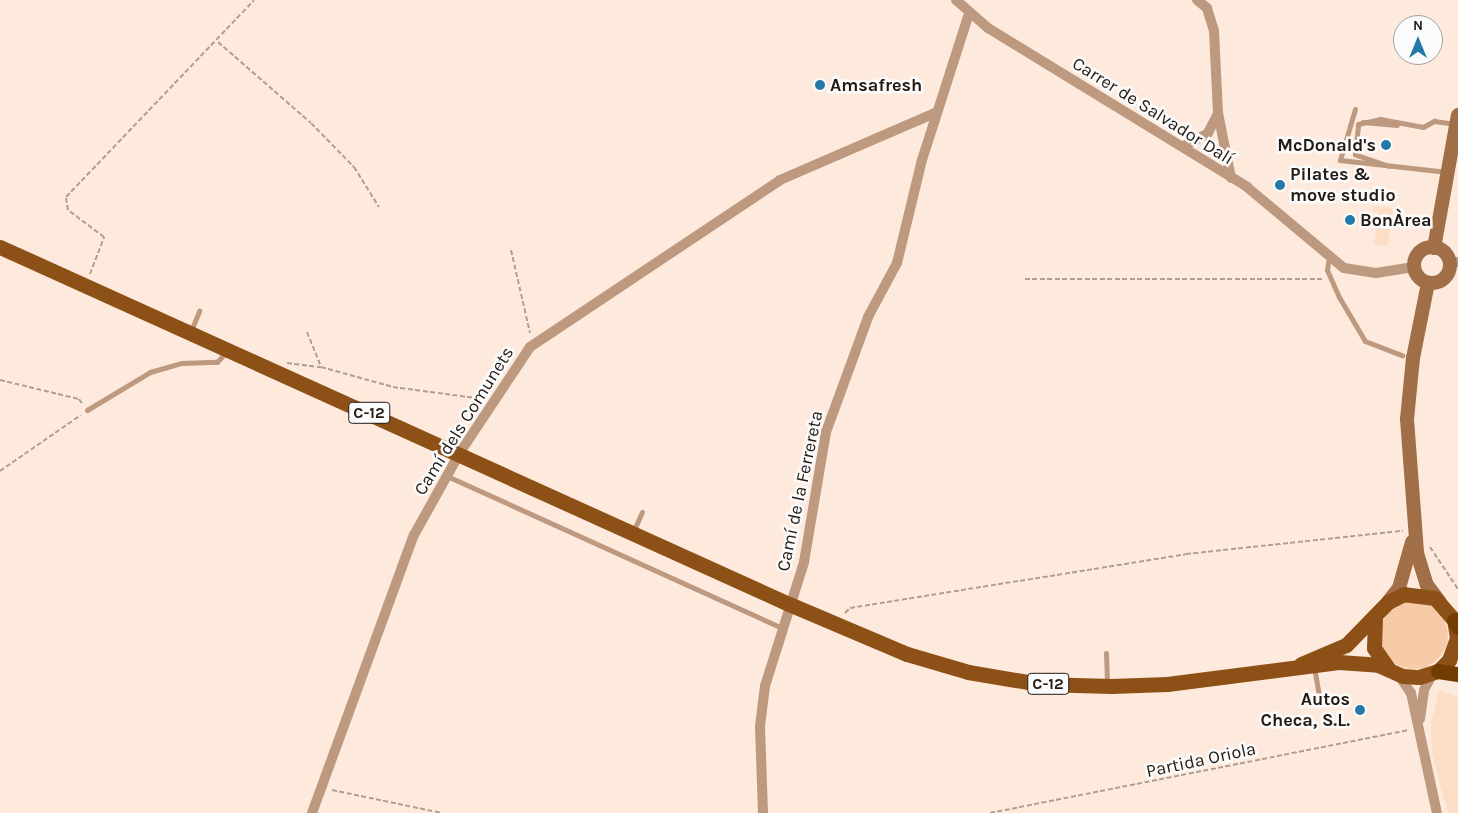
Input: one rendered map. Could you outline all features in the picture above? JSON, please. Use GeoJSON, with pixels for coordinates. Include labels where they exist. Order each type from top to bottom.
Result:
{"type":"FeatureCollection","features":[{"type":"Feature","properties":{"kind":"highway"},"geometry":{"type":"LineString","coordinates":[[1435,672],[1458,674]]}},
{"type":"Feature","properties":{"kind":"main road","name":"C-12"},"geometry":{"type":"LineString","coordinates":[[0,247],[789,604],[907,654],[968,672],[1040,684],[1107,686],[1183,682],[1307,664],[1370,663],[1419,677],[1435,672]]}},
{"type":"Feature","properties":{"kind":"main road"},"geometry":{"type":"LineString","coordinates":[[1388,602],[1412,593],[1440,602],[1456,624],[1456,645],[1435,672]]}},
{"type":"Feature","properties":{"kind":"main road","name":"C-12"},"geometry":{"type":"LineString","coordinates":[[1307,664],[1346,644],[1376,618],[1388,602]]}},
{"type":"Feature","properties":{"kind":"main road"},"geometry":{"type":"LineString","coordinates":[[1376,618],[1374,648],[1393,671]]}},
{"type":"Feature","properties":{"kind":"street","name":"Carrer de Salvador Dalí"},"geometry":{"type":"LineString","coordinates":[[956,0],[969,14],[1184,146],[1291,220],[1329,256],[1362,274],[1414,268]]}},
{"type":"Feature","properties":{"kind":"street"},"geometry":{"type":"LineString","coordinates":[[1197,0],[1206,4],[1217,58],[1218,113],[1231,179]]}},
{"type":"Feature","properties":{"kind":"street","name":"Camí de la Ferrereta"},"geometry":{"type":"LineString","coordinates":[[763,813],[760,726],[765,686],[789,604],[804,562],[826,432],[868,317],[897,263],[937,112],[969,14]]}},
{"type":"Feature","properties":{"kind":"street","name":"Camí dels Comunets"},"geometry":{"type":"LineString","coordinates":[[312,813],[323,788],[414,535],[459,454],[493,400],[533,345],[780,180],[937,112]]}},
{"type":"Feature","properties":{"kind":"street"},"geometry":{"type":"LineString","coordinates":[[1184,146],[1208,133],[1218,113]]}},
{"type":"Feature","properties":{"kind":"street"},"geometry":{"type":"LineString","coordinates":[[1434,248],[1457,119]]}},
{"type":"Feature","properties":{"kind":"street"},"geometry":{"type":"LineString","coordinates":[[1434,248],[1445,253],[1455,263],[1444,279],[1428,283],[1414,268],[1422,250],[1434,248]]}},
{"type":"Feature","properties":{"kind":"street"},"geometry":{"type":"LineString","coordinates":[[1428,283],[1413,358],[1407,418],[1413,526],[1422,570],[1440,602]]}},
{"type":"Feature","properties":{"kind":"street"},"geometry":{"type":"LineString","coordinates":[[1388,602],[1409,562],[1413,526]]}},
{"type":"Feature","properties":{"kind":"street"},"geometry":{"type":"LineString","coordinates":[[1393,671],[1411,694],[1420,743],[1438,813]]}},
{"type":"Feature","properties":{"kind":"street"},"geometry":{"type":"LineString","coordinates":[[1420,743],[1422,699],[1435,672]]}},
{"type":"Feature","properties":{"kind":"lane"},"geometry":{"type":"LineString","coordinates":[[1355,109],[1340,160],[1448,172]]}},
{"type":"Feature","properties":{"kind":"lane"},"geometry":{"type":"LineString","coordinates":[[1389,166],[1355,154],[1356,129],[1362,122],[1380,118],[1397,125],[1422,127],[1434,121],[1457,119]]}},
{"type":"Feature","properties":{"kind":"lane"},"geometry":{"type":"LineString","coordinates":[[1329,256],[1332,280],[1365,341],[1402,355]]}},
{"type":"Feature","properties":{"kind":"lane"},"geometry":{"type":"LineString","coordinates":[[190,333],[199,311]]}},
{"type":"Feature","properties":{"kind":"lane"},"geometry":{"type":"LineString","coordinates":[[87,410],[150,372],[182,363],[217,362],[228,350]]}},
{"type":"Feature","properties":{"kind":"lane"},"geometry":{"type":"LineString","coordinates":[[447,476],[782,628]]}},
{"type":"Feature","properties":{"kind":"lane"},"geometry":{"type":"LineString","coordinates":[[633,533],[642,512]]}},
{"type":"Feature","properties":{"kind":"lane"},"geometry":{"type":"LineString","coordinates":[[1106,653],[1107,686]]}},
{"type":"Feature","properties":{"kind":"lane"},"geometry":{"type":"LineString","coordinates":[[1307,664],[1320,702]]}},
{"type":"Feature","properties":{"kind":"path"},"geometry":{"type":"LineString","coordinates":[[84,285],[104,237],[68,210],[66,197],[218,42],[254,0]]}},
{"type":"Feature","properties":{"kind":"path"},"geometry":{"type":"LineString","coordinates":[[218,42],[323,135],[354,167],[379,206]]}},
{"type":"Feature","properties":{"kind":"path"},"geometry":{"type":"LineString","coordinates":[[511,250],[533,345]]}},
{"type":"Feature","properties":{"kind":"path"},"geometry":{"type":"LineString","coordinates":[[1025,279],[1332,280]]}},
{"type":"Feature","properties":{"kind":"path"},"geometry":{"type":"LineString","coordinates":[[307,332],[321,366]]}},
{"type":"Feature","properties":{"kind":"path"},"geometry":{"type":"LineString","coordinates":[[278,372],[288,361],[321,366],[393,387],[493,400]]}},
{"type":"Feature","properties":{"kind":"path"},"geometry":{"type":"LineString","coordinates":[[0,380],[78,399],[87,410],[0,471]]}},
{"type":"Feature","properties":{"kind":"path"},"geometry":{"type":"LineString","coordinates":[[837,625],[850,608],[1186,554],[1413,526]]}},
{"type":"Feature","properties":{"kind":"path"},"geometry":{"type":"LineString","coordinates":[[1429,546],[1458,589]]}},
{"type":"Feature","properties":{"kind":"path","name":"Partida Oriola"},"geometry":{"type":"LineString","coordinates":[[990,813],[1418,728]]}},
{"type":"Feature","properties":{"kind":"path"},"geometry":{"type":"LineString","coordinates":[[323,788],[442,813]]}},
{"type":"Feature","properties":{"kind":"shaded area","name":"BonÀrea"},"geometry":{"type":"Polygon","coordinates":[[[1373,206],[1393,208],[1388,246],[1374,244],[1379,212],[1373,211],[1373,206]]]}},
{"type":"Feature","properties":{"kind":"shaded area"},"geometry":{"type":"Polygon","coordinates":[[[1414,601],[1427,604],[1438,611],[1445,622],[1448,635],[1445,648],[1438,659],[1427,666],[1414,669],[1401,666],[1390,659],[1383,648],[1380,635],[1383,622],[1390,611],[1401,604],[1414,601]]]}},
{"type":"Feature","properties":{"kind":"shaded area"},"geometry":{"type":"Polygon","coordinates":[[[1439,690],[1458,697],[1458,813],[1448,813],[1432,754],[1431,723],[1439,690]]]}},
{"type":"Feature","properties":{"kind":"place","name":"Amsafresh"},"geometry":{"type":"Point","coordinates":[820,85]}},
{"type":"Feature","properties":{"kind":"place","name":"McDonald's"},"geometry":{"type":"Point","coordinates":[1386,145]}},
{"type":"Feature","properties":{"kind":"place","name":"Pilates & move studio"},"geometry":{"type":"Point","coordinates":[1280,185]}},
{"type":"Feature","properties":{"kind":"place","name":"BonÀrea"},"geometry":{"type":"Point","coordinates":[1350,220]}},
{"type":"Feature","properties":{"kind":"place","name":"Autos Checa, S.L."},"geometry":{"type":"Point","coordinates":[1360,710]}}]}
